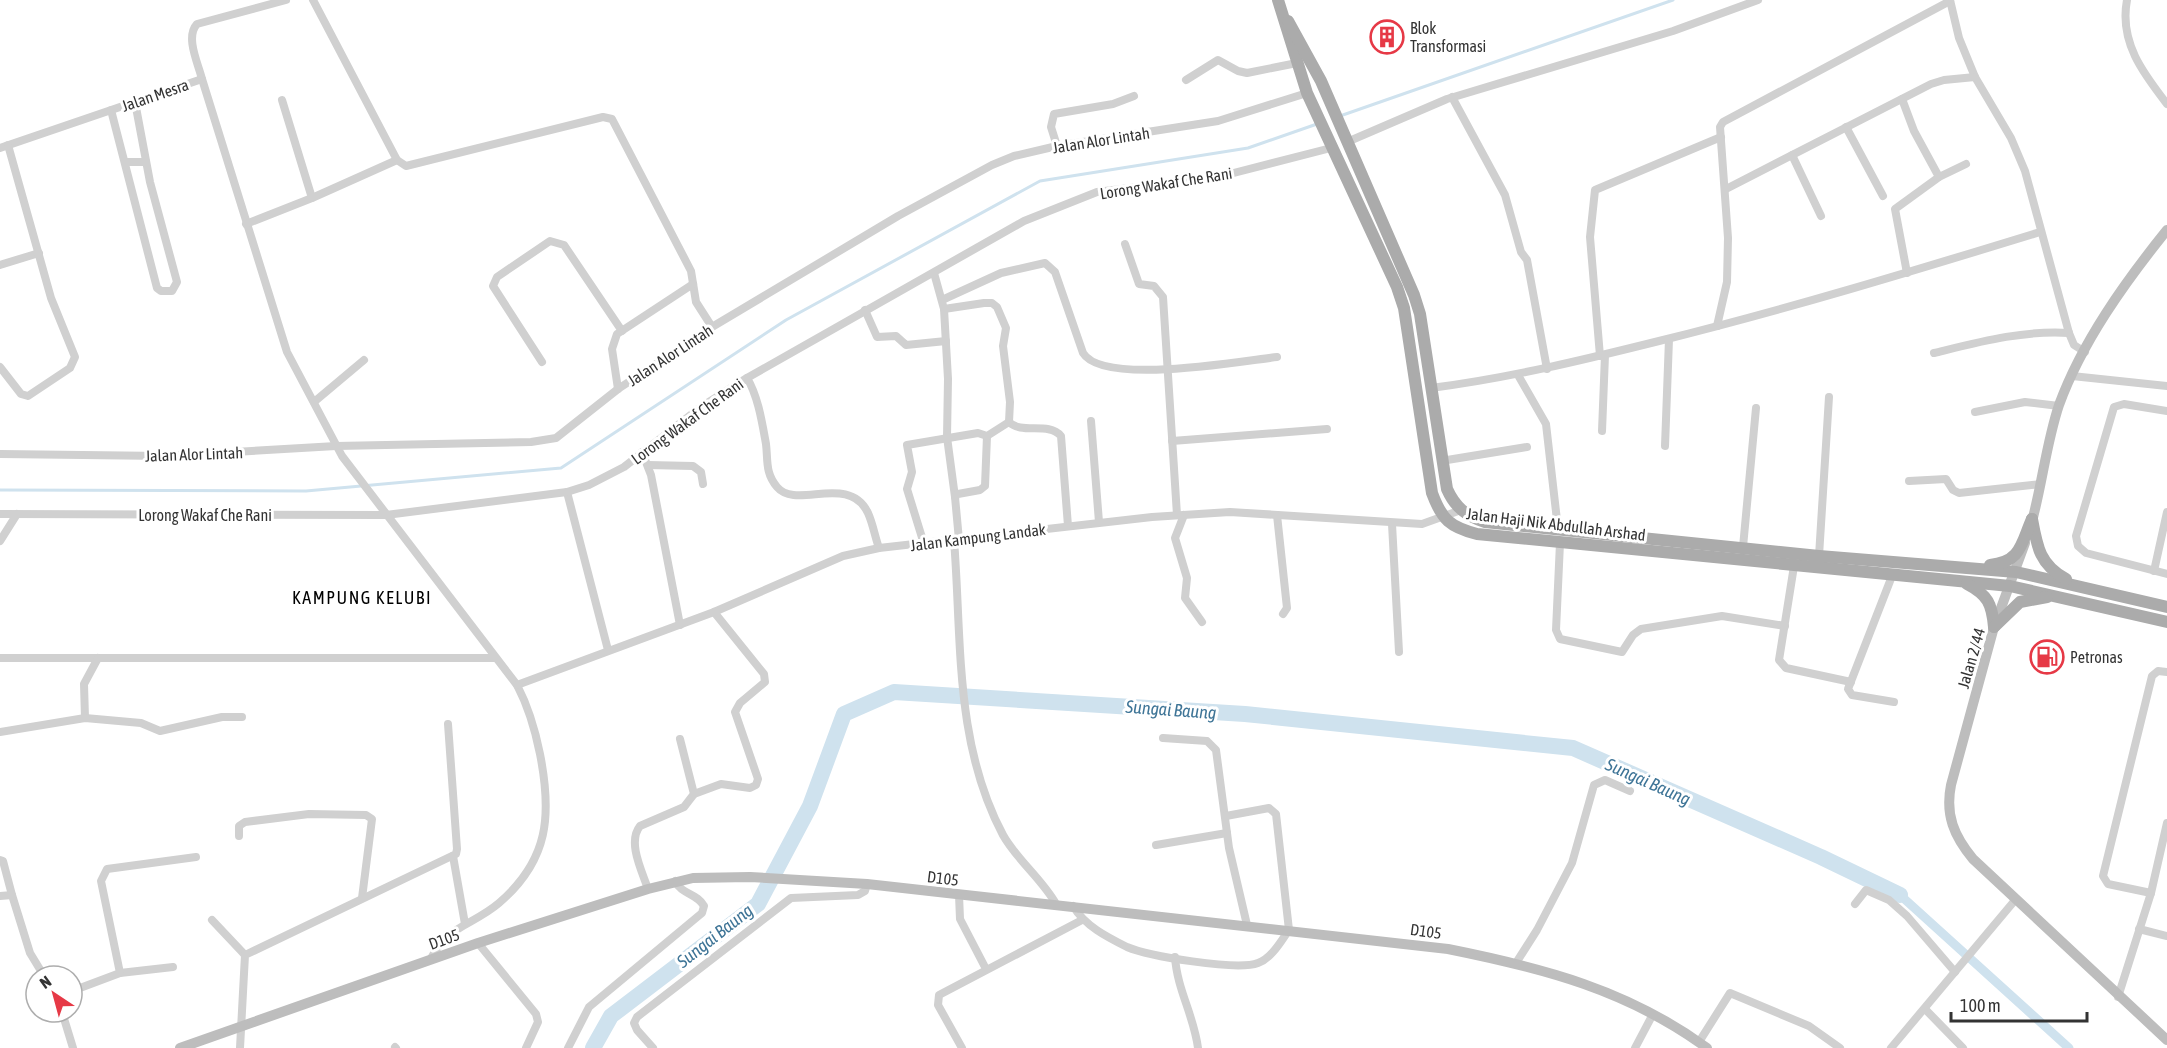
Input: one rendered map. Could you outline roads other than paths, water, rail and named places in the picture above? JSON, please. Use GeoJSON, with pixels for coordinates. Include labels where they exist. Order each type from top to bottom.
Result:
{"type":"FeatureCollection","features":[{"type":"Feature","properties":{"kind":"main road","name":"Jalan Haji Nik Abdullah Arshad"},"geometry":{"type":"LineString","coordinates":[[1279,3],[1308,96],[1397,287],[1404,308],[1432,494],[1444,518],[1456,529],[1477,534],[1560,543],[2010,586],[2167,622]]}},
{"type":"Feature","properties":{"kind":"main road","name":"Jalan Haji Nik Abdullah Arshad"},"geometry":{"type":"LineString","coordinates":[[1279,3],[1325,92],[1414,294],[1420,314],[1447,489],[1453,503],[1470,518],[1485,522],[1819,556],[2016,572],[2167,607]]}},
{"type":"Feature","properties":{"kind":"main road"},"geometry":{"type":"LineString","coordinates":[[1962,567],[2009,561],[2018,553],[2032,519]]}},
{"type":"Feature","properties":{"kind":"main road"},"geometry":{"type":"LineString","coordinates":[[2032,519],[2037,550],[2045,565],[2052,572],[2081,587]]}},
{"type":"Feature","properties":{"kind":"main road"},"geometry":{"type":"LineString","coordinates":[[1963,582],[1981,592],[1990,601],[1994,627]]}},
{"type":"Feature","properties":{"kind":"main road"},"geometry":{"type":"LineString","coordinates":[[1994,627],[2020,602],[2060,596]]}},
{"type":"Feature","properties":{"kind":"street","name":"Jalan Mesra"},"geometry":{"type":"LineString","coordinates":[[4,147],[202,79],[191,38],[192,30],[197,24],[286,0]]}},
{"type":"Feature","properties":{"kind":"street"},"geometry":{"type":"LineString","coordinates":[[313,0],[397,160],[412,167],[608,117],[615,123],[691,271],[696,302],[712,327]]}},
{"type":"Feature","properties":{"kind":"street"},"geometry":{"type":"LineString","coordinates":[[1347,142],[1452,97],[1672,31],[1758,0]]}},
{"type":"Feature","properties":{"kind":"street"},"geometry":{"type":"LineString","coordinates":[[1718,326],[1727,282],[1726,189],[1720,125],[1725,119],[1950,0],[1959,38],[1975,77],[2018,154],[2069,333],[2074,345],[2085,352]]}},
{"type":"Feature","properties":{"kind":"street"},"geometry":{"type":"LineString","coordinates":[[2127,0],[2124,15],[2126,35],[2135,57],[2167,104]]}},
{"type":"Feature","properties":{"kind":"street"},"geometry":{"type":"LineString","coordinates":[[1186,80],[1218,60],[1238,71],[1247,73],[1297,63]]}},
{"type":"Feature","properties":{"kind":"street"},"geometry":{"type":"LineString","coordinates":[[1726,189],[1944,80],[1975,77]]}},
{"type":"Feature","properties":{"kind":"street"},"geometry":{"type":"LineString","coordinates":[[202,79],[282,341],[342,456],[517,685],[533,723],[548,804],[544,831],[532,864],[521,882],[497,904],[443,939],[430,960]]}},
{"type":"Feature","properties":{"kind":"street"},"geometry":{"type":"LineString","coordinates":[[1057,146],[1051,127],[1054,114],[1113,104],[1134,96]]}},
{"type":"Feature","properties":{"kind":"street","name":"Jalan Alor Lintah"},"geometry":{"type":"LineString","coordinates":[[0,454],[165,456],[336,446],[531,442],[556,438],[618,389],[712,327],[969,177],[1014,156],[1057,146],[1218,121],[1308,96]]}},
{"type":"Feature","properties":{"kind":"street"},"geometry":{"type":"LineString","coordinates":[[1452,97],[1505,195],[1521,252],[1527,260],[1547,369]]}},
{"type":"Feature","properties":{"kind":"street"},"geometry":{"type":"LineString","coordinates":[[1902,99],[1914,131],[1939,177]]}},
{"type":"Feature","properties":{"kind":"street"},"geometry":{"type":"LineString","coordinates":[[282,100],[312,198]]}},
{"type":"Feature","properties":{"kind":"street"},"geometry":{"type":"LineString","coordinates":[[111,110],[157,288],[166,292],[172,291],[177,282],[146,162],[135,102]]}},
{"type":"Feature","properties":{"kind":"street"},"geometry":{"type":"LineString","coordinates":[[1846,127],[1883,196]]}},
{"type":"Feature","properties":{"kind":"street"},"geometry":{"type":"LineString","coordinates":[[1602,431],[1602,355],[1590,237],[1595,190],[1721,138]]}},
{"type":"Feature","properties":{"kind":"street"},"geometry":{"type":"LineString","coordinates":[[0,367],[21,394],[28,396],[74,363],[74,351],[51,298],[39,253],[4,147]]}},
{"type":"Feature","properties":{"kind":"street","name":"Lorong Wakaf Che Rani"},"geometry":{"type":"LineString","coordinates":[[0,514],[386,515],[567,492],[589,485],[624,467],[701,407],[747,378],[1024,221],[1097,192],[1218,177],[1331,148]]}},
{"type":"Feature","properties":{"kind":"street"},"geometry":{"type":"LineString","coordinates":[[1792,155],[1821,216]]}},
{"type":"Feature","properties":{"kind":"street"},"geometry":{"type":"LineString","coordinates":[[246,225],[397,160]]}},
{"type":"Feature","properties":{"kind":"street"},"geometry":{"type":"LineString","coordinates":[[126,162],[146,162]]}},
{"type":"Feature","properties":{"kind":"street"},"geometry":{"type":"LineString","coordinates":[[1907,273],[1895,208],[1939,177],[1966,164]]}},
{"type":"Feature","properties":{"kind":"street","name":"Jalan 2/44"},"geometry":{"type":"LineString","coordinates":[[2167,230],[2144,260],[2085,352],[2059,406],[2032,519],[2016,572],[1994,627],[1951,784],[1948,808],[1951,823],[1964,848],[2118,997],[2167,1040]]}},
{"type":"Feature","properties":{"kind":"street"},"geometry":{"type":"LineString","coordinates":[[1431,388],[1518,375],[1669,339],[1891,279],[2040,232]]}},
{"type":"Feature","properties":{"kind":"street"},"geometry":{"type":"LineString","coordinates":[[542,362],[493,286],[497,277],[550,241],[564,245],[622,331]]}},
{"type":"Feature","properties":{"kind":"street"},"geometry":{"type":"LineString","coordinates":[[1125,244],[1138,284],[1154,286],[1163,297],[1172,441],[1181,515],[1175,538],[1187,578],[1185,598],[1202,622]]}},
{"type":"Feature","properties":{"kind":"street"},"geometry":{"type":"LineString","coordinates":[[0,265],[39,253]]}},
{"type":"Feature","properties":{"kind":"street"},"geometry":{"type":"LineString","coordinates":[[943,304],[1001,273],[1047,264],[1055,272],[1085,357],[1123,371],[1167,370],[1277,357]]}},
{"type":"Feature","properties":{"kind":"street"},"geometry":{"type":"LineString","coordinates":[[934,273],[943,304],[946,341],[947,437],[955,498],[960,625],[959,661],[964,716],[979,779],[1005,838],[1056,904]]}},
{"type":"Feature","properties":{"kind":"street"},"geometry":{"type":"LineString","coordinates":[[618,389],[612,349],[614,340],[622,331],[693,284]]}},
{"type":"Feature","properties":{"kind":"street"},"geometry":{"type":"LineString","coordinates":[[943,304],[992,303],[997,307],[1006,328],[1003,346],[1010,402],[1009,422]]}},
{"type":"Feature","properties":{"kind":"street"},"geometry":{"type":"LineString","coordinates":[[865,310],[877,338],[896,336],[906,345],[946,341]]}},
{"type":"Feature","properties":{"kind":"street"},"geometry":{"type":"LineString","coordinates":[[1934,353],[1996,338],[2046,332],[2069,333]]}},
{"type":"Feature","properties":{"kind":"street"},"geometry":{"type":"LineString","coordinates":[[1665,446],[1669,339]]}},
{"type":"Feature","properties":{"kind":"street"},"geometry":{"type":"LineString","coordinates":[[314,402],[364,360]]}},
{"type":"Feature","properties":{"kind":"street"},"geometry":{"type":"LineString","coordinates":[[1518,375],[1546,424],[1558,529]]}},
{"type":"Feature","properties":{"kind":"street"},"geometry":{"type":"LineString","coordinates":[[2072,376],[2167,386]]}},
{"type":"Feature","properties":{"kind":"street"},"geometry":{"type":"LineString","coordinates":[[747,378],[754,390],[766,446],[767,470],[778,488],[786,494],[850,495],[867,512],[879,548]]}},
{"type":"Feature","properties":{"kind":"street"},"geometry":{"type":"LineString","coordinates":[[1819,556],[1829,398]]}},
{"type":"Feature","properties":{"kind":"street"},"geometry":{"type":"LineString","coordinates":[[1975,412],[2025,402],[2059,406]]}},
{"type":"Feature","properties":{"kind":"street"},"geometry":{"type":"LineString","coordinates":[[2167,411],[2124,404],[2114,407],[2076,536],[2079,546],[2086,554],[2167,574]]}},
{"type":"Feature","properties":{"kind":"street"},"geometry":{"type":"LineString","coordinates":[[1743,547],[1756,408]]}},
{"type":"Feature","properties":{"kind":"street"},"geometry":{"type":"LineString","coordinates":[[1091,421],[1099,522]]}},
{"type":"Feature","properties":{"kind":"street"},"geometry":{"type":"LineString","coordinates":[[987,436],[1009,422]]}},
{"type":"Feature","properties":{"kind":"street"},"geometry":{"type":"LineString","coordinates":[[1009,422],[1015,426],[1052,429],[1061,436],[1068,526]]}},
{"type":"Feature","properties":{"kind":"street"},"geometry":{"type":"LineString","coordinates":[[1172,441],[1327,429]]}},
{"type":"Feature","properties":{"kind":"street"},"geometry":{"type":"LineString","coordinates":[[924,544],[907,489],[912,472],[906,447],[911,443],[947,437],[978,433],[987,436]]}},
{"type":"Feature","properties":{"kind":"street"},"geometry":{"type":"LineString","coordinates":[[955,498],[958,494],[980,490],[985,486],[987,436]]}},
{"type":"Feature","properties":{"kind":"street"},"geometry":{"type":"LineString","coordinates":[[1441,461],[1527,447]]}},
{"type":"Feature","properties":{"kind":"street"},"geometry":{"type":"LineString","coordinates":[[642,452],[648,465],[680,626]]}},
{"type":"Feature","properties":{"kind":"street"},"geometry":{"type":"LineString","coordinates":[[648,465],[693,466],[701,472],[703,484]]}},
{"type":"Feature","properties":{"kind":"street"},"geometry":{"type":"LineString","coordinates":[[1909,481],[1946,479],[1953,490],[1959,493],[2041,484]]}},
{"type":"Feature","properties":{"kind":"street"},"geometry":{"type":"LineString","coordinates":[[567,492],[608,650]]}},
{"type":"Feature","properties":{"kind":"street","name":"Jalan Kampung Landak"},"geometry":{"type":"LineString","coordinates":[[517,685],[608,650],[680,626],[843,556],[879,548],[1099,522],[1181,515],[1230,512],[1392,524],[1422,524],[1461,510]]}},
{"type":"Feature","properties":{"kind":"street"},"geometry":{"type":"LineString","coordinates":[[2154,571],[2167,512]]}},
{"type":"Feature","properties":{"kind":"street"},"geometry":{"type":"LineString","coordinates":[[0,541],[17,514]]}},
{"type":"Feature","properties":{"kind":"street"},"geometry":{"type":"LineString","coordinates":[[1276,515],[1287,608],[1283,614]]}},
{"type":"Feature","properties":{"kind":"street"},"geometry":{"type":"LineString","coordinates":[[1392,524],[1399,652]]}},
{"type":"Feature","properties":{"kind":"street"},"geometry":{"type":"LineString","coordinates":[[1560,543],[1556,630],[1560,639],[1622,652],[1633,635],[1641,629],[1722,616],[1785,626]]}},
{"type":"Feature","properties":{"kind":"street"},"geometry":{"type":"LineString","coordinates":[[1794,566],[1779,660],[1786,668],[1851,682]]}},
{"type":"Feature","properties":{"kind":"street"},"geometry":{"type":"LineString","coordinates":[[1892,576],[1848,689],[1852,695],[1894,702]]}},
{"type":"Feature","properties":{"kind":"street"},"geometry":{"type":"LineString","coordinates":[[648,889],[636,850],[636,831],[640,826],[684,807],[694,794],[721,784],[750,788],[756,785],[758,779],[735,712],[740,703],[765,682],[765,678],[714,612]]}},
{"type":"Feature","properties":{"kind":"street"},"geometry":{"type":"LineString","coordinates":[[0,658],[495,658]]}},
{"type":"Feature","properties":{"kind":"street"},"geometry":{"type":"LineString","coordinates":[[85,718],[84,684],[98,658]]}},
{"type":"Feature","properties":{"kind":"street"},"geometry":{"type":"LineString","coordinates":[[2151,893],[2108,884],[2103,876],[2152,676],[2158,671],[2167,672]]}},
{"type":"Feature","properties":{"kind":"street"},"geometry":{"type":"LineString","coordinates":[[0,732],[85,718],[141,723],[160,731],[222,717],[242,717]]}},
{"type":"Feature","properties":{"kind":"street"},"geometry":{"type":"LineString","coordinates":[[245,955],[453,856],[458,849],[448,724]]}},
{"type":"Feature","properties":{"kind":"street"},"geometry":{"type":"LineString","coordinates":[[1163,738],[1207,741],[1216,750],[1227,833],[1247,925]]}},
{"type":"Feature","properties":{"kind":"street"},"geometry":{"type":"LineString","coordinates":[[680,739],[694,794]]}},
{"type":"Feature","properties":{"kind":"street"},"geometry":{"type":"LineString","coordinates":[[1516,963],[1538,930],[1572,863],[1594,785],[1605,780],[1630,791]]}},
{"type":"Feature","properties":{"kind":"street"},"geometry":{"type":"LineString","coordinates":[[1072,905],[1082,920],[1130,948],[1216,965],[1258,963],[1274,951],[1289,930],[1275,812],[1272,808],[1264,808],[1226,816]]}},
{"type":"Feature","properties":{"kind":"street"},"geometry":{"type":"LineString","coordinates":[[239,836],[239,826],[245,822],[309,814],[366,815],[372,819],[362,898]]}},
{"type":"Feature","properties":{"kind":"street"},"geometry":{"type":"LineString","coordinates":[[2118,997],[2151,893],[2167,823]]}},
{"type":"Feature","properties":{"kind":"street"},"geometry":{"type":"LineString","coordinates":[[1156,845],[1227,833]]}},
{"type":"Feature","properties":{"kind":"street"},"geometry":{"type":"LineString","coordinates":[[0,852],[30,953],[37,964]]}},
{"type":"Feature","properties":{"kind":"street"},"geometry":{"type":"LineString","coordinates":[[453,856],[465,924]]}},
{"type":"Feature","properties":{"kind":"street"},"geometry":{"type":"LineString","coordinates":[[120,973],[101,881],[104,872],[115,866],[196,857]]}},
{"type":"Feature","properties":{"kind":"street","name":"D105"},"geometry":{"type":"LineString","coordinates":[[180,1048],[478,943],[648,889],[693,878],[750,878],[867,884],[1072,905],[1448,949],[1516,963],[1597,987],[1653,1014],[1703,1045]]}},
{"type":"Feature","properties":{"kind":"street"},"geometry":{"type":"LineString","coordinates":[[568,1048],[589,1007],[702,913],[704,906],[699,898],[684,892],[675,881]]}},
{"type":"Feature","properties":{"kind":"street"},"geometry":{"type":"LineString","coordinates":[[653,1048],[637,1030],[634,1023],[637,1017],[789,899],[861,895],[867,884]]}},
{"type":"Feature","properties":{"kind":"street"},"geometry":{"type":"LineString","coordinates":[[1855,904],[1866,890],[1889,900],[1907,916],[1955,972]]}},
{"type":"Feature","properties":{"kind":"street"},"geometry":{"type":"LineString","coordinates":[[0,896],[12,895]]}},
{"type":"Feature","properties":{"kind":"street"},"geometry":{"type":"LineString","coordinates":[[959,895],[960,919],[986,969]]}},
{"type":"Feature","properties":{"kind":"street"},"geometry":{"type":"LineString","coordinates":[[1891,1048],[2016,899]]}},
{"type":"Feature","properties":{"kind":"street"},"geometry":{"type":"LineString","coordinates":[[212,920],[245,955],[244,1014],[240,1028],[240,1048]]}},
{"type":"Feature","properties":{"kind":"street"},"geometry":{"type":"LineString","coordinates":[[962,1048],[938,1005],[938,998],[942,993],[1082,920]]}},
{"type":"Feature","properties":{"kind":"street"},"geometry":{"type":"LineString","coordinates":[[2139,929],[2167,936]]}},
{"type":"Feature","properties":{"kind":"street"},"geometry":{"type":"LineString","coordinates":[[478,943],[536,1014],[538,1022],[526,1048]]}},
{"type":"Feature","properties":{"kind":"street"},"geometry":{"type":"LineString","coordinates":[[1175,957],[1176,978],[1196,1028],[1198,1048]]}},
{"type":"Feature","properties":{"kind":"street"},"geometry":{"type":"LineString","coordinates":[[84,986],[120,973],[173,967]]}},
{"type":"Feature","properties":{"kind":"street"},"geometry":{"type":"LineString","coordinates":[[1703,1045],[1730,993],[1809,1026],[1840,1048]]}},
{"type":"Feature","properties":{"kind":"street"},"geometry":{"type":"LineString","coordinates":[[1925,1009],[1963,1048]]}},
{"type":"Feature","properties":{"kind":"street"},"geometry":{"type":"LineString","coordinates":[[1635,1048],[1653,1014]]}},
{"type":"Feature","properties":{"kind":"street"},"geometry":{"type":"LineString","coordinates":[[66,1024],[73,1048]]}},
{"type":"Feature","properties":{"kind":"waterway"},"geometry":{"type":"LineString","coordinates":[[1340,116],[1673,0]]}},
{"type":"Feature","properties":{"kind":"waterway"},"geometry":{"type":"LineString","coordinates":[[0,490],[306,491],[561,468],[786,320],[1040,181],[1248,148],[1317,124]]}},
{"type":"Feature","properties":{"kind":"waterway","name":"Sungai Baung"},"geometry":{"type":"LineString","coordinates":[[593,1048],[611,1016],[758,904],[810,806],[844,714],[894,692],[1245,714],[1573,748],[1821,857],[1900,895]]}},
{"type":"Feature","properties":{"kind":"waterway"},"geometry":{"type":"LineString","coordinates":[[1900,895],[2069,1048]]}},
{"type":"Feature","properties":{"kind":"place","name":"Blok Transformasi"},"geometry":{"type":"Point","coordinates":[1387,37]}},
{"type":"Feature","properties":{"kind":"place","name":"Petronas"},"geometry":{"type":"Point","coordinates":[2047,657]}},
{"type":"Feature","properties":{"kind":"district","name":"KAMPUNG KELUBI"},"geometry":{"type":"Point","coordinates":[362,598]}}]}
